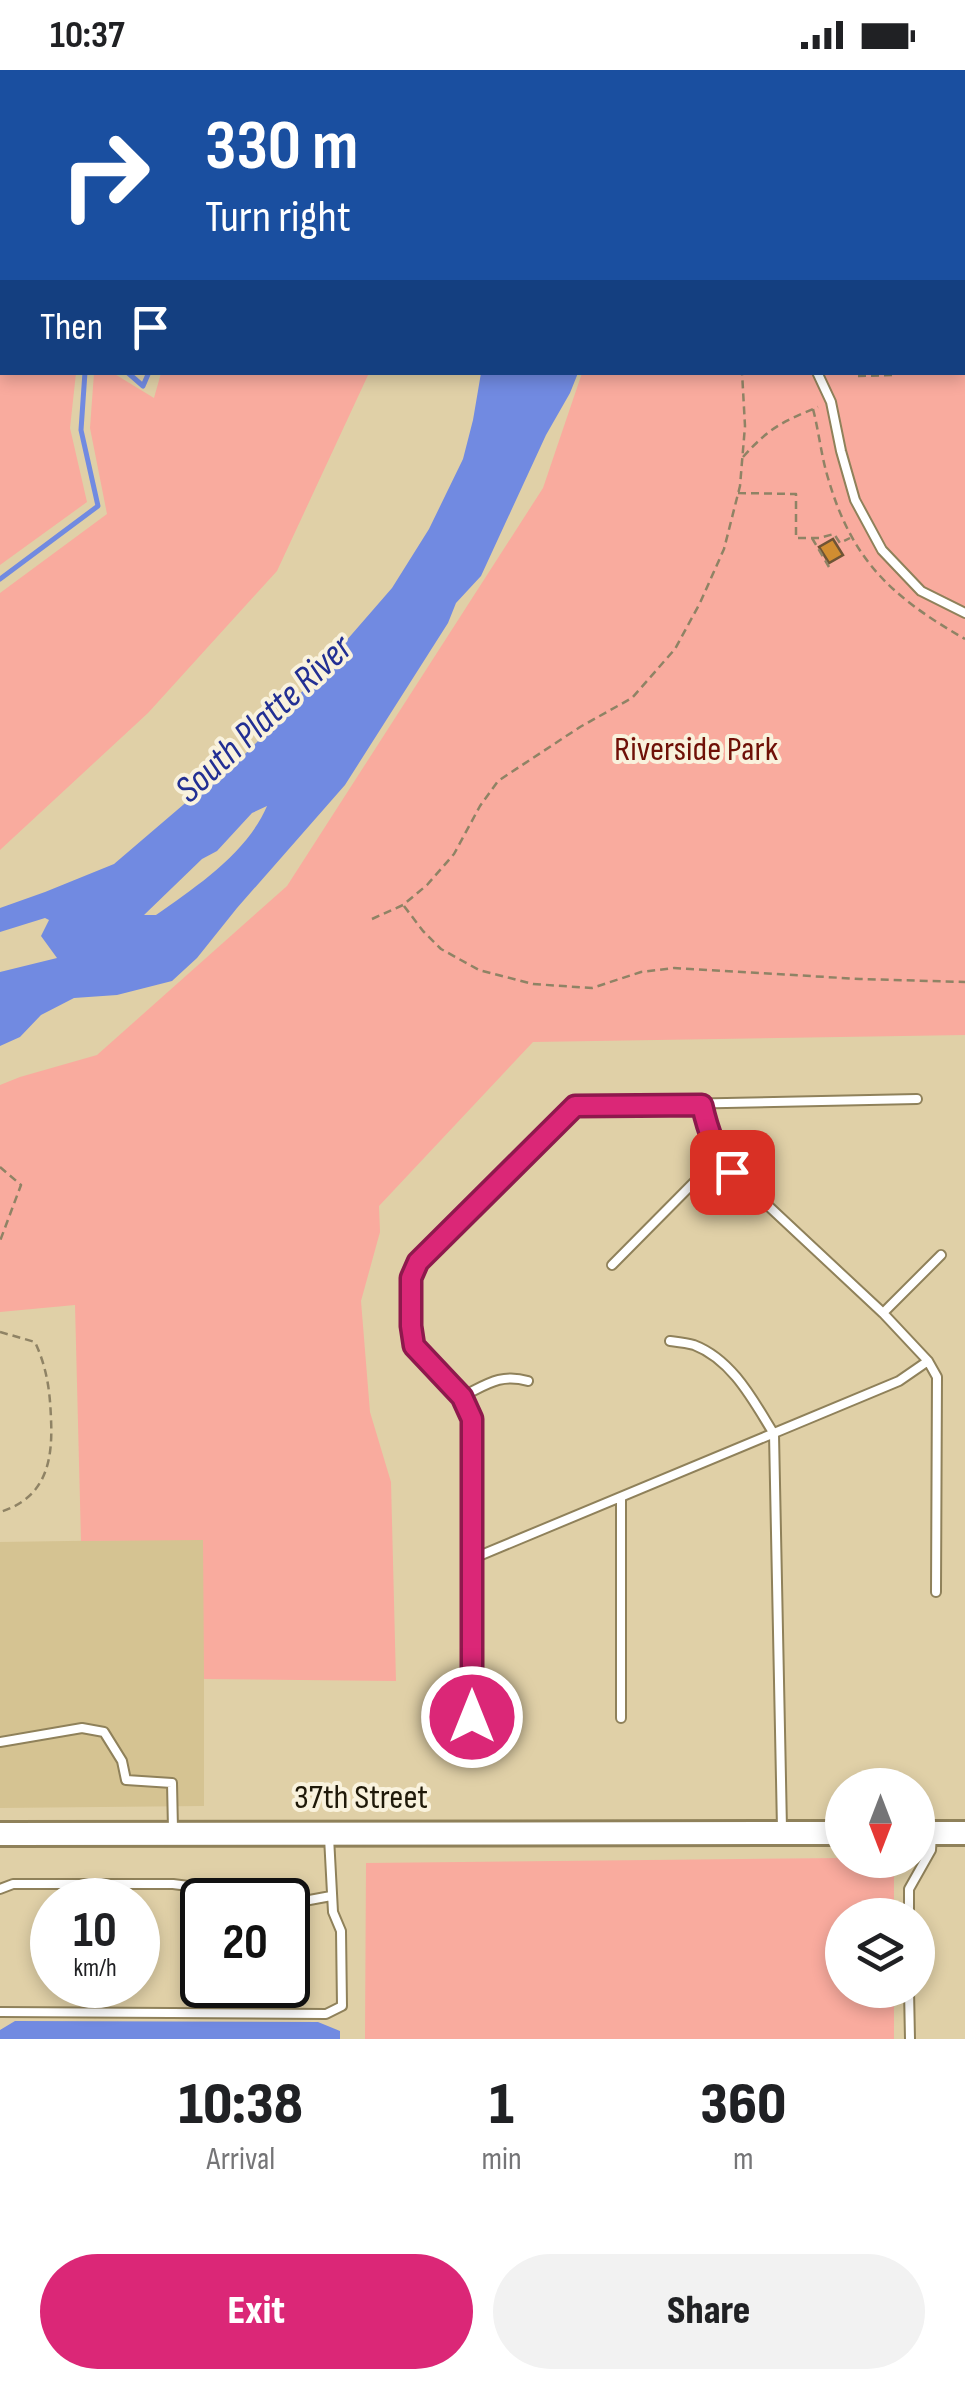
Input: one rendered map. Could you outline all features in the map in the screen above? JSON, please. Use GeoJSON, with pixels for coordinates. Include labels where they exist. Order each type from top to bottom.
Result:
{"type":"FeatureCollection","features":[{"type":"Feature","properties":{"kind":"main road"},"geometry":{"type":"LineString","coordinates":[[935,1833],[965,1833]]}},
{"type":"Feature","properties":{"kind":"main road","name":"37th Street"},"geometry":{"type":"LineString","coordinates":[[0,1834],[825,1834]]}},
{"type":"Feature","properties":{"kind":"lane"},"geometry":{"type":"LineString","coordinates":[[819,375],[831,402],[855,500],[882,550],[921,591],[965,613]]}},
{"type":"Feature","properties":{"kind":"lane"},"geometry":{"type":"LineString","coordinates":[[472,1717],[472,1419],[462,1397],[414,1346],[411,1278],[418,1262],[575,1106],[917,1100]]}},
{"type":"Feature","properties":{"kind":"lane"},"geometry":{"type":"LineString","coordinates":[[702,1105],[719,1156],[732,1172],[883,1312],[937,1377],[936,1592]]}},
{"type":"Feature","properties":{"kind":"lane"},"geometry":{"type":"LineString","coordinates":[[612,1265],[719,1156]]}},
{"type":"Feature","properties":{"kind":"lane"},"geometry":{"type":"LineString","coordinates":[[883,1312],[941,1254]]}},
{"type":"Feature","properties":{"kind":"lane"},"geometry":{"type":"LineString","coordinates":[[670,1341],[695,1346],[729,1370],[774,1434],[782,1834]]}},
{"type":"Feature","properties":{"kind":"lane"},"geometry":{"type":"LineString","coordinates":[[474,1558],[899,1381],[928,1362]]}},
{"type":"Feature","properties":{"kind":"lane"},"geometry":{"type":"LineString","coordinates":[[462,1397],[494,1380],[512,1376],[528,1381]]}},
{"type":"Feature","properties":{"kind":"lane"},"geometry":{"type":"LineString","coordinates":[[621,1498],[621,1718]]}},
{"type":"Feature","properties":{"kind":"lane"},"geometry":{"type":"LineString","coordinates":[[0,1742],[82,1728],[104,1732],[122,1761],[126,1780],[172,1783],[174,1834]]}},
{"type":"Feature","properties":{"kind":"lane"},"geometry":{"type":"LineString","coordinates":[[0,2012],[326,2014],[342,2006],[341,1930],[332,1912],[328,1832]]}},
{"type":"Feature","properties":{"kind":"lane"},"geometry":{"type":"LineString","coordinates":[[0,1889],[13,1884],[180,1885]]}},
{"type":"Feature","properties":{"kind":"lane"},"geometry":{"type":"LineString","coordinates":[[310,1900],[331,1896]]}},
{"type":"Feature","properties":{"kind":"lane"},"geometry":{"type":"LineString","coordinates":[[909,2008],[910,2039]]}},
{"type":"Feature","properties":{"kind":"path"},"geometry":{"type":"LineString","coordinates":[[372,918],[403,904],[454,854],[498,781],[632,698],[675,649],[724,549],[738,493],[745,426],[742,375]]}},
{"type":"Feature","properties":{"kind":"path"},"geometry":{"type":"LineString","coordinates":[[858,376],[894,375]]}},
{"type":"Feature","properties":{"kind":"path"},"geometry":{"type":"LineString","coordinates":[[742,458],[779,424],[831,402]]}},
{"type":"Feature","properties":{"kind":"path"},"geometry":{"type":"LineString","coordinates":[[738,493],[796,494],[796,538],[834,534],[840,543],[851,538]]}},
{"type":"Feature","properties":{"kind":"path"},"geometry":{"type":"LineString","coordinates":[[812,538],[829,568]]}},
{"type":"Feature","properties":{"kind":"path"},"geometry":{"type":"LineString","coordinates":[[403,904],[441,949],[479,970],[533,984],[592,988],[642,972],[674,968],[965,982]]}},
{"type":"Feature","properties":{"kind":"path"},"geometry":{"type":"LineString","coordinates":[[0,1167],[21,1184],[0,1241]]}},
{"type":"Feature","properties":{"kind":"path"},"geometry":{"type":"LineString","coordinates":[[0,1332],[35,1342],[50,1392],[53,1444],[48,1470],[35,1492],[0,1512]]}},
{"type":"Feature","properties":{"kind":"shaded area"},"geometry":{"type":"Polygon","coordinates":[[[204,1539],[204,1806],[0,1808],[0,1542],[204,1539]]]}},
{"type":"Feature","properties":{"kind":"green space"},"geometry":{"type":"Polygon","coordinates":[[[0,375],[76,375],[70,428],[87,502],[0,565],[0,375]]]}},
{"type":"Feature","properties":{"kind":"green space"},"geometry":{"type":"Polygon","coordinates":[[[94,375],[116,375],[154,398],[160,375],[368,375],[277,571],[148,713],[0,850],[0,593],[107,514],[90,428],[94,375]]]}},
{"type":"Feature","properties":{"kind":"green space","name":"Riverside Park"},"geometry":{"type":"Polygon","coordinates":[[[581,375],[965,375],[965,1035],[533,1042],[379,1206],[380,1232],[361,1301],[370,1412],[391,1482],[396,1681],[204,1679],[203,1540],[81,1541],[75,1305],[0,1312],[0,1085],[97,1055],[287,886],[543,488],[581,375]]]}},
{"type":"Feature","properties":{"kind":"green space"},"geometry":{"type":"Polygon","coordinates":[[[825,1858],[825,1878],[894,1878],[894,1898],[825,1898],[825,2008],[894,2008],[894,2039],[365,2039],[366,1863],[825,1858]]]}},
{"type":"Feature","properties":{"kind":"water"},"geometry":{"type":"Polygon","coordinates":[[[481,375],[577,375],[481,576],[456,603],[448,623],[345,785],[197,958],[172,981],[117,995],[74,998],[41,1015],[20,1037],[0,1046],[0,972],[57,958],[41,936],[49,920],[0,932],[0,908],[114,864],[227,772],[392,588],[429,529],[463,459],[481,375]],[[267,806],[252,813],[217,851],[202,859],[144,915],[156,915],[204,880],[247,839],[267,806]]]}},
{"type":"Feature","properties":{"kind":"water"},"geometry":{"type":"Polygon","coordinates":[[[15,2021],[318,2022],[340,2031],[340,2039],[0,2039],[0,2030],[15,2021]]]}},
{"type":"Feature","properties":{"kind":"building"},"geometry":{"type":"Polygon","coordinates":[[[833,539],[843,555],[829,563],[819,547],[833,539]]]}},
{"type":"Feature","properties":{"kind":"waterway"},"geometry":{"type":"LineString","coordinates":[[0,579],[98,506],[81,430],[85,375]]}},
{"type":"Feature","properties":{"kind":"waterway"},"geometry":{"type":"LineString","coordinates":[[130,375],[143,386],[148,375]]}},
{"type":"Feature","properties":{"kind":"route"},"geometry":{"type":"LineString","coordinates":[[472,1717],[472,1419],[462,1397],[414,1346],[411,1278],[418,1262],[575,1106],[702,1105],[719,1156],[732,1172]]}},
{"type":"Feature","properties":{"kind":"water label","name":"South Platte River"},"geometry":{"type":"Point","coordinates":[264,719]}}]}
